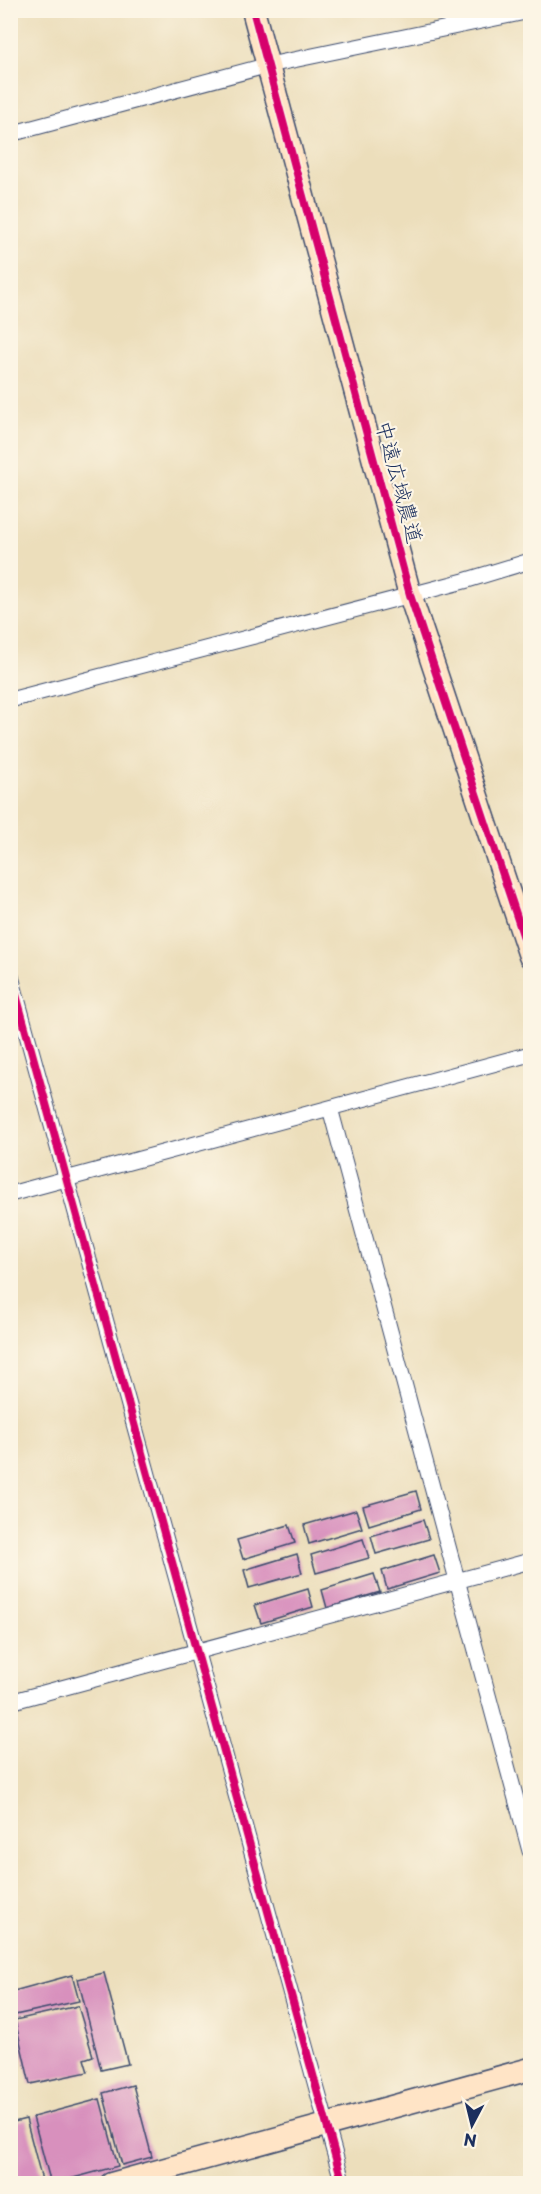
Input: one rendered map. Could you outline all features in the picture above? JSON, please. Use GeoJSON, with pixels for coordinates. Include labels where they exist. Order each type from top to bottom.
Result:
{"type":"FeatureCollection","features":[{"type":"Feature","properties":{"kind":"street","name":"中遠広域農道"},"geometry":{"type":"LineString","coordinates":[[253,10],[410,595],[531,956]]}},
{"type":"Feature","properties":{"kind":"street"},"geometry":{"type":"LineString","coordinates":[[10,134],[269,65],[531,11]]}},
{"type":"Feature","properties":{"kind":"street"},"geometry":{"type":"LineString","coordinates":[[10,700],[531,561]]}},
{"type":"Feature","properties":{"kind":"street"},"geometry":{"type":"LineString","coordinates":[[10,973],[343,2184]]}},
{"type":"Feature","properties":{"kind":"street"},"geometry":{"type":"LineString","coordinates":[[10,1194],[531,1054]]}},
{"type":"Feature","properties":{"kind":"street"},"geometry":{"type":"LineString","coordinates":[[330,1108],[531,1851]]}},
{"type":"Feature","properties":{"kind":"street"},"geometry":{"type":"LineString","coordinates":[[10,1702],[531,1561]]}},
{"type":"Feature","properties":{"kind":"street"},"geometry":{"type":"LineString","coordinates":[[111,2184],[531,2069]]}},
{"type":"Feature","properties":{"kind":"building"},"geometry":{"type":"Polygon","coordinates":[[[416,1491],[421,1509],[369,1525],[363,1506],[416,1491]]]}},
{"type":"Feature","properties":{"kind":"building"},"geometry":{"type":"Polygon","coordinates":[[[356,1510],[362,1528],[309,1544],[304,1525],[356,1510]]]}},
{"type":"Feature","properties":{"kind":"building"},"geometry":{"type":"Polygon","coordinates":[[[423,1520],[429,1539],[376,1554],[371,1536],[423,1520]]]}},
{"type":"Feature","properties":{"kind":"building"},"geometry":{"type":"Polygon","coordinates":[[[289,1525],[295,1543],[243,1559],[237,1540],[289,1525]]]}},
{"type":"Feature","properties":{"kind":"building"},"geometry":{"type":"Polygon","coordinates":[[[363,1539],[369,1558],[316,1573],[311,1555],[363,1539]]]}},
{"type":"Feature","properties":{"kind":"building"},"geometry":{"type":"Polygon","coordinates":[[[297,1554],[302,1573],[249,1588],[244,1570],[297,1554]]]}},
{"type":"Feature","properties":{"kind":"building"},"geometry":{"type":"Polygon","coordinates":[[[434,1555],[440,1573],[387,1589],[382,1571],[434,1555]]]}},
{"type":"Feature","properties":{"kind":"building"},"geometry":{"type":"Polygon","coordinates":[[[374,1574],[380,1592],[327,1608],[322,1590],[374,1574]]]}},
{"type":"Feature","properties":{"kind":"building"},"geometry":{"type":"Polygon","coordinates":[[[308,1589],[313,1607],[261,1623],[255,1605],[308,1589]]]}},
{"type":"Feature","properties":{"kind":"building"},"geometry":{"type":"Polygon","coordinates":[[[104,1973],[128,2064],[101,2070],[78,1979],[104,1973]]]}},
{"type":"Feature","properties":{"kind":"building"},"geometry":{"type":"Polygon","coordinates":[[[72,1975],[79,2001],[15,2015],[10,1992],[72,1975]]]}},
{"type":"Feature","properties":{"kind":"building"},"geometry":{"type":"Polygon","coordinates":[[[78,2006],[93,2056],[84,2059],[88,2072],[30,2084],[15,2020],[78,2006]]]}},
{"type":"Feature","properties":{"kind":"building"},"geometry":{"type":"Polygon","coordinates":[[[133,2085],[152,2157],[122,2165],[103,2093],[133,2085]]]}},
{"type":"Feature","properties":{"kind":"building"},"geometry":{"type":"Polygon","coordinates":[[[100,2099],[118,2166],[51,2184],[33,2117],[100,2099]]]}},
{"type":"Feature","properties":{"kind":"building"},"geometry":{"type":"Polygon","coordinates":[[[26,2119],[43,2184],[10,2184],[10,2123],[26,2119]]]}},
{"type":"Feature","properties":{"kind":"cycle path"},"geometry":{"type":"LineString","coordinates":[[253,10],[410,595],[530,956]]}},
{"type":"Feature","properties":{"kind":"cycle path"},"geometry":{"type":"LineString","coordinates":[[10,973],[343,2184]]}}]}
